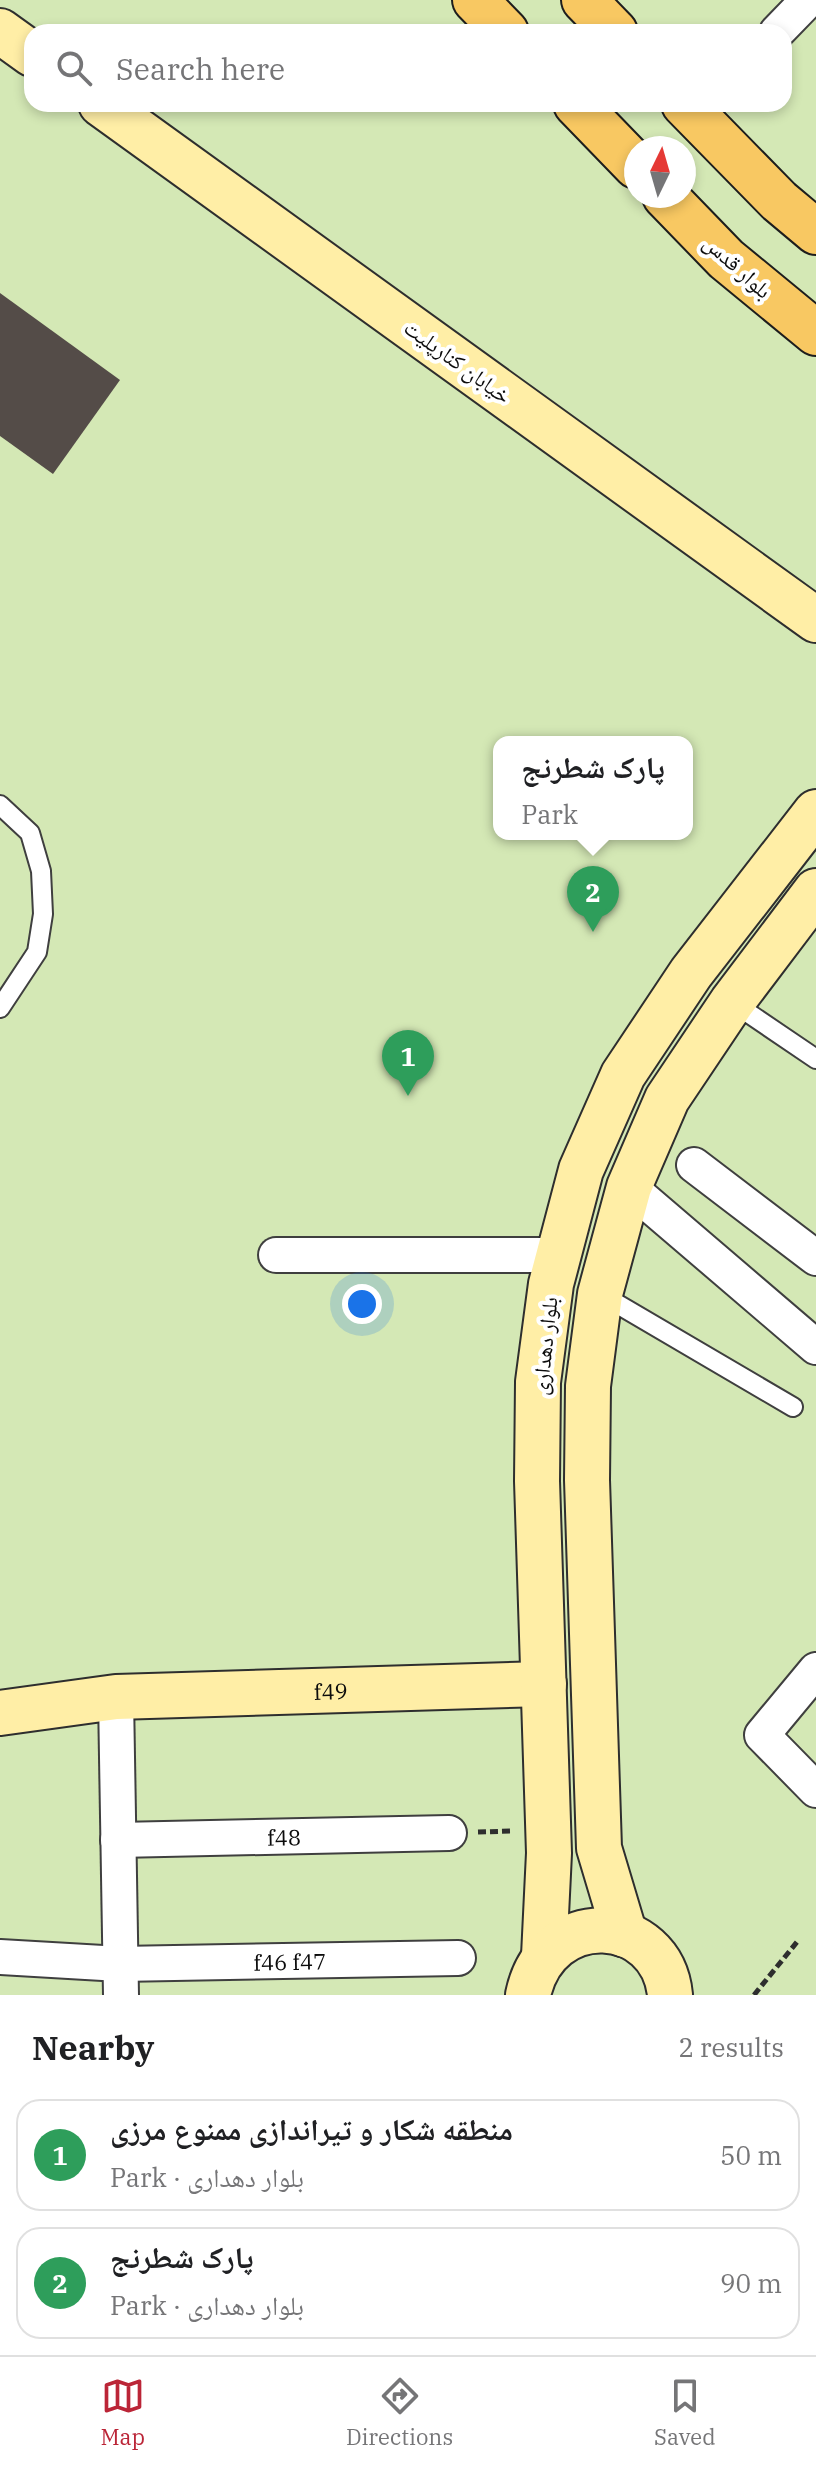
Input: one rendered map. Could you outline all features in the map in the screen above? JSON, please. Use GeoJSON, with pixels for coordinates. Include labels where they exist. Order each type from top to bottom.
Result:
{"type":"FeatureCollection","features":[{"type":"Feature","properties":{"kind":"main road"},"geometry":{"type":"LineString","coordinates":[[475,0],[498,24]]}},
{"type":"Feature","properties":{"kind":"main road"},"geometry":{"type":"LineString","coordinates":[[584,0],[607,24]]}},
{"type":"Feature","properties":{"kind":"main road"},"geometry":{"type":"LineString","coordinates":[[0,31],[24,48]]}},
{"type":"Feature","properties":{"kind":"main road","name":"خیابان کنارپلیت"},"geometry":{"type":"LineString","coordinates":[[112,112],[816,619]]}},
{"type":"Feature","properties":{"kind":"main road"},"geometry":{"type":"LineString","coordinates":[[584,112],[624,154]]}},
{"type":"Feature","properties":{"kind":"main road"},"geometry":{"type":"LineString","coordinates":[[699,112],[779,201],[816,232]]}},
{"type":"Feature","properties":{"kind":"main road","name":"بلوار قدس"},"geometry":{"type":"LineString","coordinates":[[677,208],[726,259],[816,333]]}},
{"type":"Feature","properties":{"kind":"main road","name":"بلوار دهداری"},"geometry":{"type":"LineString","coordinates":[[536,1976],[549,1830],[537,1481],[538,1382],[551,1284],[581,1170],[623,1075],[691,973],[816,812]]}},
{"type":"Feature","properties":{"kind":"main road"},"geometry":{"type":"LineString","coordinates":[[625,1935],[599,1848],[587,1464],[588,1386],[600,1294],[629,1187],[667,1099],[732,1002],[816,891]]}},
{"type":"Feature","properties":{"kind":"main road","name":"f49"},"geometry":{"type":"LineString","coordinates":[[0,1713],[116,1697],[544,1684]]}},
{"type":"Feature","properties":{"kind":"main road"},"geometry":{"type":"LineString","coordinates":[[536,1976],[560,1941],[581,1933],[603,1930],[625,1935],[645,1946],[659,1963],[669,1983],[670,1995]]}},
{"type":"Feature","properties":{"kind":"street"},"geometry":{"type":"LineString","coordinates":[[785,24],[808,0]]}},
{"type":"Feature","properties":{"kind":"street"},"geometry":{"type":"LineString","coordinates":[[694,1165],[816,1258]]}},
{"type":"Feature","properties":{"kind":"street"},"geometry":{"type":"LineString","coordinates":[[629,1187],[816,1347]]}},
{"type":"Feature","properties":{"kind":"street"},"geometry":{"type":"LineString","coordinates":[[276,1255],[558,1255]]}},
{"type":"Feature","properties":{"kind":"street"},"geometry":{"type":"LineString","coordinates":[[816,1670],[762,1735],[816,1790]]}},
{"type":"Feature","properties":{"kind":"street"},"geometry":{"type":"LineString","coordinates":[[116,1697],[121,1979]]}},
{"type":"Feature","properties":{"kind":"street","name":"f48"},"geometry":{"type":"LineString","coordinates":[[118,1840],[449,1833]]}},
{"type":"Feature","properties":{"kind":"street","name":"f46 f47"},"geometry":{"type":"LineString","coordinates":[[0,1957],[121,1979],[458,1958]]}},
{"type":"Feature","properties":{"kind":"lane"},"geometry":{"type":"LineString","coordinates":[[0,805],[30,833],[41,871],[43,914],[37,952],[0,1008]]}},
{"type":"Feature","properties":{"kind":"lane"},"geometry":{"type":"LineString","coordinates":[[732,1002],[816,1059]]}},
{"type":"Feature","properties":{"kind":"lane"},"geometry":{"type":"LineString","coordinates":[[600,1294],[793,1407]]}},
{"type":"Feature","properties":{"kind":"path"},"geometry":{"type":"LineString","coordinates":[[449,1833],[549,1830]]}},
{"type":"Feature","properties":{"kind":"path"},"geometry":{"type":"LineString","coordinates":[[754,1995],[797,1942]]}},
{"type":"Feature","properties":{"kind":"green space"},"geometry":{"type":"Polygon","coordinates":[[[0,0],[816,0],[816,1995],[0,1995],[0,0]]]}},
{"type":"Feature","properties":{"kind":"building"},"geometry":{"type":"Polygon","coordinates":[[[0,293],[120,380],[53,474],[0,436],[0,293]]]}},
{"type":"Feature","properties":{"kind":"place","name":"پارک شطرنج"},"geometry":{"type":"Point","coordinates":[593,932]}},
{"type":"Feature","properties":{"kind":"place","name":"منطقه شکار و تیراندازی ممنوع مرزی"},"geometry":{"type":"Point","coordinates":[408,1096]}}]}
